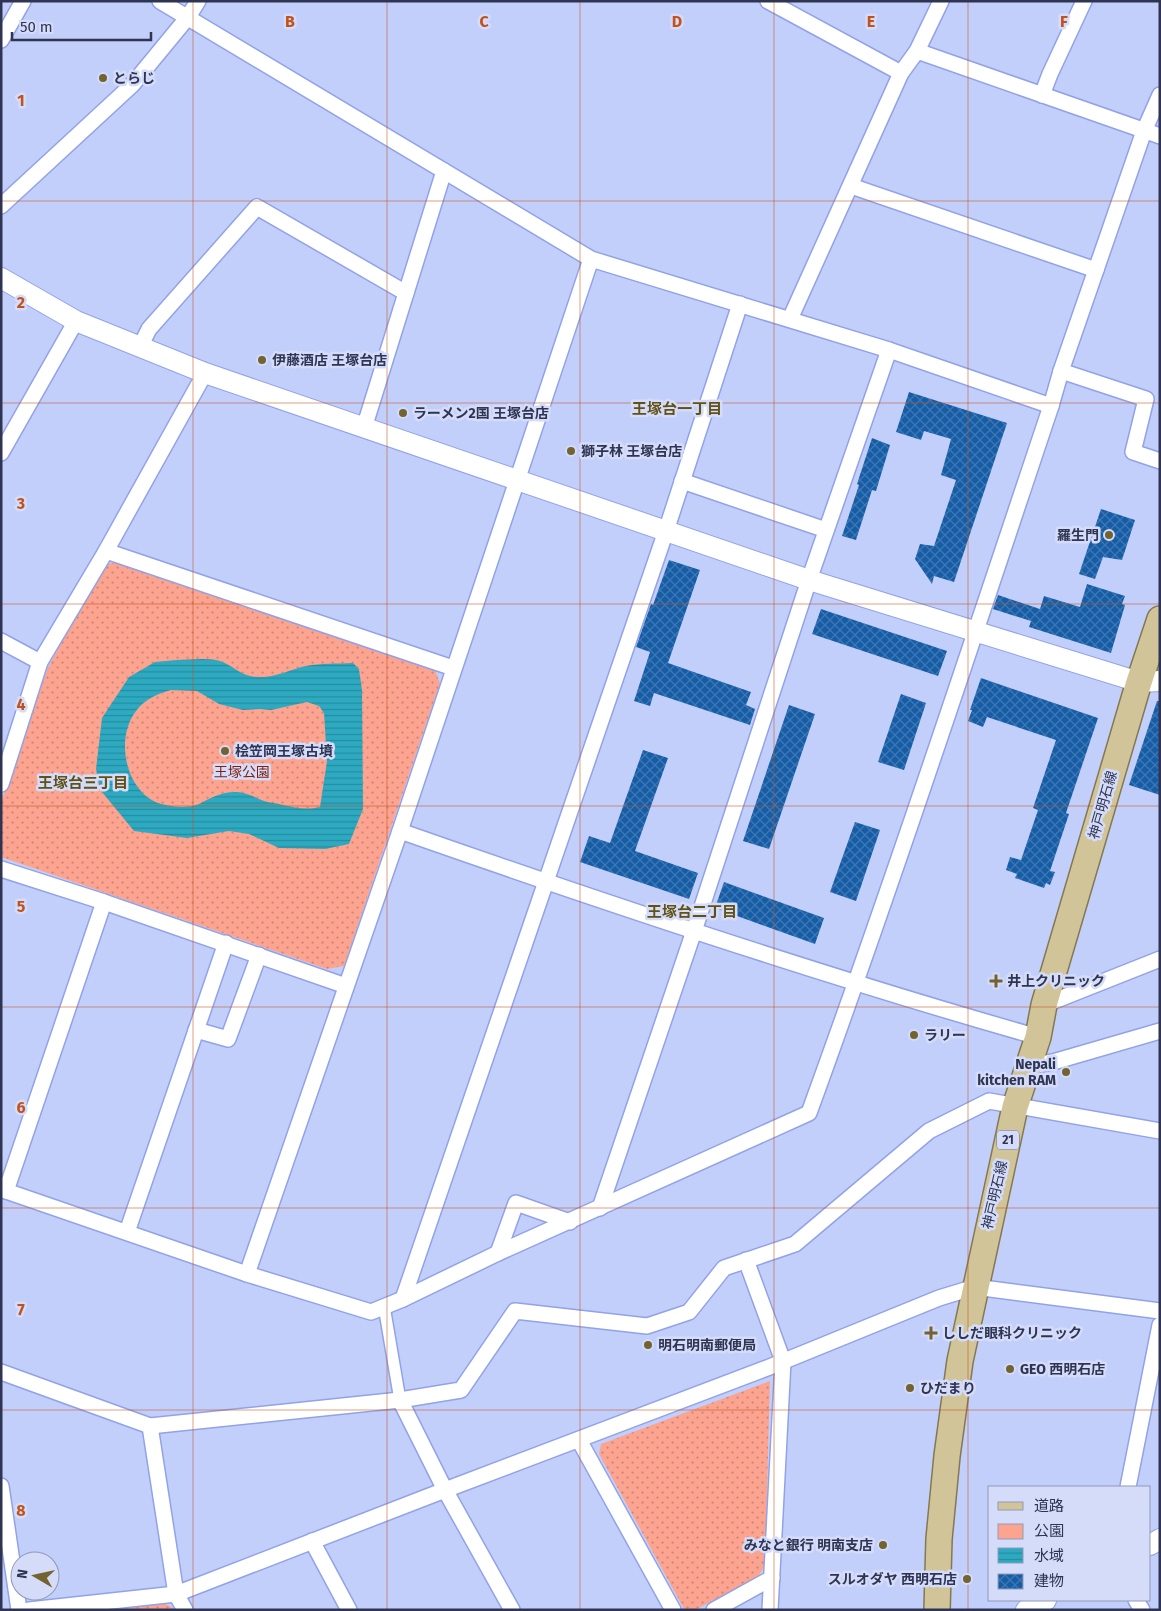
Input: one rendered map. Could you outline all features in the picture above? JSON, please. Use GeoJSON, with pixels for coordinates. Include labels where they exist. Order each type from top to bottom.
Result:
{"type":"FeatureCollection","features":[{"type":"Feature","properties":{"kind":"main road","name":"神戸明石線"},"geometry":{"type":"LineString","coordinates":[[937,1610],[939,1539],[946,1456],[960,1361],[1015,1107],[1038,1037],[1044,1005],[1149,682],[1160,619]]}},
{"type":"Feature","properties":{"kind":"street"},"geometry":{"type":"LineString","coordinates":[[1,40],[23,1]]}},
{"type":"Feature","properties":{"kind":"street"},"geometry":{"type":"LineString","coordinates":[[160,1],[591,259],[889,350],[1051,406]]}},
{"type":"Feature","properties":{"kind":"street"},"geometry":{"type":"LineString","coordinates":[[1,206],[132,85],[188,17],[198,1]]}},
{"type":"Feature","properties":{"kind":"street"},"geometry":{"type":"LineString","coordinates":[[768,1],[901,73]]}},
{"type":"Feature","properties":{"kind":"street"},"geometry":{"type":"LineString","coordinates":[[790,319],[901,73],[917,52],[942,1]]}},
{"type":"Feature","properties":{"kind":"street"},"geometry":{"type":"LineString","coordinates":[[1042,95],[1084,1]]}},
{"type":"Feature","properties":{"kind":"street"},"geometry":{"type":"LineString","coordinates":[[917,52],[1160,136]]}},
{"type":"Feature","properties":{"kind":"street"},"geometry":{"type":"LineString","coordinates":[[104,902],[4,1188],[246,1274],[371,1312],[810,1113],[856,984],[975,633],[1051,406],[1060,371],[1144,130],[1160,95]]}},
{"type":"Feature","properties":{"kind":"street"},"geometry":{"type":"LineString","coordinates":[[364,428],[444,171]]}},
{"type":"Feature","properties":{"kind":"street"},"geometry":{"type":"LineString","coordinates":[[851,186],[1096,270]]}},
{"type":"Feature","properties":{"kind":"street"},"geometry":{"type":"LineString","coordinates":[[140,347],[149,329],[257,207],[406,293]]}},
{"type":"Feature","properties":{"kind":"street"},"geometry":{"type":"LineString","coordinates":[[246,1274],[400,830],[591,259]]}},
{"type":"Feature","properties":{"kind":"street"},"geometry":{"type":"LineString","coordinates":[[1,278],[76,321],[205,373],[809,580],[975,633],[1149,682]]}},
{"type":"Feature","properties":{"kind":"street"},"geometry":{"type":"LineString","coordinates":[[403,1298],[666,531],[740,304]]}},
{"type":"Feature","properties":{"kind":"street"},"geometry":{"type":"LineString","coordinates":[[1,453],[76,321]]}},
{"type":"Feature","properties":{"kind":"street"},"geometry":{"type":"LineString","coordinates":[[600,1208],[694,931],[809,580],[889,350]]}},
{"type":"Feature","properties":{"kind":"street"},"geometry":{"type":"LineString","coordinates":[[1060,371],[1146,400],[1133,452],[1160,461]]}},
{"type":"Feature","properties":{"kind":"street"},"geometry":{"type":"LineString","coordinates":[[1,784],[40,662],[106,551],[205,373]]}},
{"type":"Feature","properties":{"kind":"street"},"geometry":{"type":"LineString","coordinates":[[682,482],[826,530]]}},
{"type":"Feature","properties":{"kind":"street"},"geometry":{"type":"LineString","coordinates":[[106,551],[453,668]]}},
{"type":"Feature","properties":{"kind":"street"},"geometry":{"type":"LineString","coordinates":[[1,641],[40,662]]}},
{"type":"Feature","properties":{"kind":"street"},"geometry":{"type":"LineString","coordinates":[[400,830],[546,882],[856,984],[1038,1037]]}},
{"type":"Feature","properties":{"kind":"street"},"geometry":{"type":"LineString","coordinates":[[1,869],[226,943],[346,986]]}},
{"type":"Feature","properties":{"kind":"street"},"geometry":{"type":"LineString","coordinates":[[127,1232],[226,943]]}},
{"type":"Feature","properties":{"kind":"street"},"geometry":{"type":"LineString","coordinates":[[196,1030],[228,1039],[259,955]]}},
{"type":"Feature","properties":{"kind":"street"},"geometry":{"type":"LineString","coordinates":[[1044,1005],[1160,959]]}},
{"type":"Feature","properties":{"kind":"street"},"geometry":{"type":"LineString","coordinates":[[1029,1066],[1053,1062],[1160,1031]]}},
{"type":"Feature","properties":{"kind":"street"},"geometry":{"type":"LineString","coordinates":[[1,1372],[150,1426],[400,1400],[461,1390],[515,1311],[647,1326],[689,1312],[724,1268],[795,1244],[929,1131],[989,1102],[1160,1131]]}},
{"type":"Feature","properties":{"kind":"street"},"geometry":{"type":"LineString","coordinates":[[498,1254],[516,1203],[570,1222]]}},
{"type":"Feature","properties":{"kind":"street"},"geometry":{"type":"LineString","coordinates":[[746,1260],[783,1361],[770,1610]]}},
{"type":"Feature","properties":{"kind":"street"},"geometry":{"type":"LineString","coordinates":[[29,1610],[176,1594],[783,1361],[939,1298],[975,1287],[1160,1311]]}},
{"type":"Feature","properties":{"kind":"street"},"geometry":{"type":"LineString","coordinates":[[384,1306],[400,1400],[445,1490],[512,1610]]}},
{"type":"Feature","properties":{"kind":"street"},"geometry":{"type":"LineString","coordinates":[[1128,1486],[1160,1325]]}},
{"type":"Feature","properties":{"kind":"street"},"geometry":{"type":"LineString","coordinates":[[150,1426],[176,1594],[185,1610]]}},
{"type":"Feature","properties":{"kind":"street"},"geometry":{"type":"LineString","coordinates":[[579,1440],[673,1610]]}},
{"type":"Feature","properties":{"kind":"street"},"geometry":{"type":"LineString","coordinates":[[1,1486],[19,1610]]}},
{"type":"Feature","properties":{"kind":"street"},"geometry":{"type":"LineString","coordinates":[[312,1541],[349,1610]]}},
{"type":"Feature","properties":{"kind":"street"},"geometry":{"type":"LineString","coordinates":[[714,1610],[772,1578]]}},
{"type":"Feature","properties":{"kind":"street"},"geometry":{"type":"LineString","coordinates":[[1026,1610],[1044,1601]]}},
{"type":"Feature","properties":{"kind":"green space","name":"王塚公園"},"geometry":{"type":"Polygon","coordinates":[[[118,562],[434,668],[440,683],[344,966],[327,969],[1,857],[1,802],[47,670],[102,565],[118,562]]]}},
{"type":"Feature","properties":{"kind":"green space"},"geometry":{"type":"Polygon","coordinates":[[[770,1381],[765,1566],[757,1578],[695,1610],[684,1609],[599,1454],[601,1444],[770,1381]]]}},
{"type":"Feature","properties":{"kind":"green space"},"geometry":{"type":"Polygon","coordinates":[[[164,1603],[176,1610],[108,1610],[164,1603]]]}},
{"type":"Feature","properties":{"kind":"water"},"geometry":{"type":"Polygon","coordinates":[[[212,660],[223,662],[245,675],[255,677],[273,676],[312,665],[353,663],[359,669],[362,690],[363,809],[349,844],[325,849],[279,848],[249,834],[229,831],[187,838],[134,831],[102,792],[99,784],[96,769],[102,718],[129,677],[155,662],[212,660]],[[171,690],[156,695],[147,700],[136,711],[130,722],[126,735],[125,749],[127,762],[131,775],[138,787],[147,796],[158,803],[184,807],[195,806],[221,794],[239,792],[266,802],[292,807],[320,807],[327,761],[324,713],[319,706],[307,702],[271,710],[243,710],[219,704],[197,691],[171,690]]]}},
{"type":"Feature","properties":{"kind":"building"},"geometry":{"type":"Polygon","coordinates":[[[909,392],[1007,423],[954,582],[934,576],[932,584],[915,559],[920,544],[934,546],[956,480],[941,475],[951,439],[924,431],[921,440],[896,432],[909,392]]]}},
{"type":"Feature","properties":{"kind":"building"},"geometry":{"type":"Polygon","coordinates":[[[872,438],[890,445],[876,491],[872,490],[856,540],[842,536],[872,438]]]}},
{"type":"Feature","properties":{"kind":"building"},"geometry":{"type":"Polygon","coordinates":[[[1101,509],[1135,520],[1122,560],[1103,557],[1095,579],[1079,574],[1101,509]]]}},
{"type":"Feature","properties":{"kind":"building"},"geometry":{"type":"Polygon","coordinates":[[[669,560],[700,570],[668,663],[751,692],[746,705],[755,709],[750,725],[654,693],[650,706],[634,701],[650,652],[636,647],[669,560]]]}},
{"type":"Feature","properties":{"kind":"building"},"geometry":{"type":"Polygon","coordinates":[[[1087,584],[1125,596],[1122,604],[1125,605],[1111,653],[1029,627],[1031,621],[993,609],[998,595],[1040,609],[1044,596],[1080,607],[1087,584]]]}},
{"type":"Feature","properties":{"kind":"building"},"geometry":{"type":"Polygon","coordinates":[[[821,609],[947,651],[938,676],[812,634],[821,609]]]}},
{"type":"Feature","properties":{"kind":"building"},"geometry":{"type":"Polygon","coordinates":[[[981,678],[1098,718],[1066,813],[1069,814],[1050,871],[1055,872],[1050,885],[1046,883],[1044,888],[1015,878],[1017,874],[1006,870],[1010,857],[1021,860],[1038,810],[1033,808],[1056,740],[987,717],[983,727],[968,721],[981,678]]]}},
{"type":"Feature","properties":{"kind":"building"},"geometry":{"type":"Polygon","coordinates":[[[901,694],[926,703],[904,770],[878,762],[901,694]]]}},
{"type":"Feature","properties":{"kind":"building"},"geometry":{"type":"Polygon","coordinates":[[[1157,701],[1160,701],[1160,795],[1129,785],[1157,701]]]}},
{"type":"Feature","properties":{"kind":"building"},"geometry":{"type":"Polygon","coordinates":[[[789,705],[815,714],[769,849],[743,841],[789,705]]]}},
{"type":"Feature","properties":{"kind":"building"},"geometry":{"type":"Polygon","coordinates":[[[643,750],[668,758],[635,851],[698,873],[689,899],[580,862],[589,836],[610,843],[643,750]]]}},
{"type":"Feature","properties":{"kind":"building"},"geometry":{"type":"Polygon","coordinates":[[[855,822],[880,830],[856,901],[830,892],[855,822]]]}},
{"type":"Feature","properties":{"kind":"building"},"geometry":{"type":"Polygon","coordinates":[[[724,882],[824,918],[815,944],[715,908],[724,882]]]}},
{"type":"Feature","properties":{"kind":"place","name":"とらじ"},"geometry":{"type":"Point","coordinates":[103,78]}},
{"type":"Feature","properties":{"kind":"place","name":"伊藤酒店 王塚台店"},"geometry":{"type":"Point","coordinates":[262,360]}},
{"type":"Feature","properties":{"kind":"place","name":"ラーメン2国 王塚台店"},"geometry":{"type":"Point","coordinates":[403,413]}},
{"type":"Feature","properties":{"kind":"place","name":"獅子林 王塚台店"},"geometry":{"type":"Point","coordinates":[571,451]}},
{"type":"Feature","properties":{"kind":"place","name":"羅生門"},"geometry":{"type":"Point","coordinates":[1109,535]}},
{"type":"Feature","properties":{"kind":"place","name":"桧笠岡王塚古墳"},"geometry":{"type":"Point","coordinates":[225,751]}},
{"type":"Feature","properties":{"kind":"place","name":"井上クリニック"},"geometry":{"type":"Point","coordinates":[996,981]}},
{"type":"Feature","properties":{"kind":"place","name":"ラリー"},"geometry":{"type":"Point","coordinates":[914,1035]}},
{"type":"Feature","properties":{"kind":"place","name":"Nepali kitchen RAM"},"geometry":{"type":"Point","coordinates":[1066,1072]}},
{"type":"Feature","properties":{"kind":"place","name":"ししだ眼科クリニック"},"geometry":{"type":"Point","coordinates":[931,1333]}},
{"type":"Feature","properties":{"kind":"place","name":"明石明南郵便局"},"geometry":{"type":"Point","coordinates":[648,1345]}},
{"type":"Feature","properties":{"kind":"place","name":"GEO 西明石店"},"geometry":{"type":"Point","coordinates":[1010,1369]}},
{"type":"Feature","properties":{"kind":"place","name":"ひだまり"},"geometry":{"type":"Point","coordinates":[910,1388]}},
{"type":"Feature","properties":{"kind":"place","name":"みなと銀行 明南支店"},"geometry":{"type":"Point","coordinates":[883,1545]}},
{"type":"Feature","properties":{"kind":"place","name":"スルオダヤ 西明石店"},"geometry":{"type":"Point","coordinates":[967,1579]}},
{"type":"Feature","properties":{"kind":"district","name":"王塚台一丁目"},"geometry":{"type":"Point","coordinates":[677,409]}},
{"type":"Feature","properties":{"kind":"district","name":"王塚台三丁目"},"geometry":{"type":"Point","coordinates":[83,783]}},
{"type":"Feature","properties":{"kind":"district","name":"王塚台二丁目"},"geometry":{"type":"Point","coordinates":[692,912]}}]}
